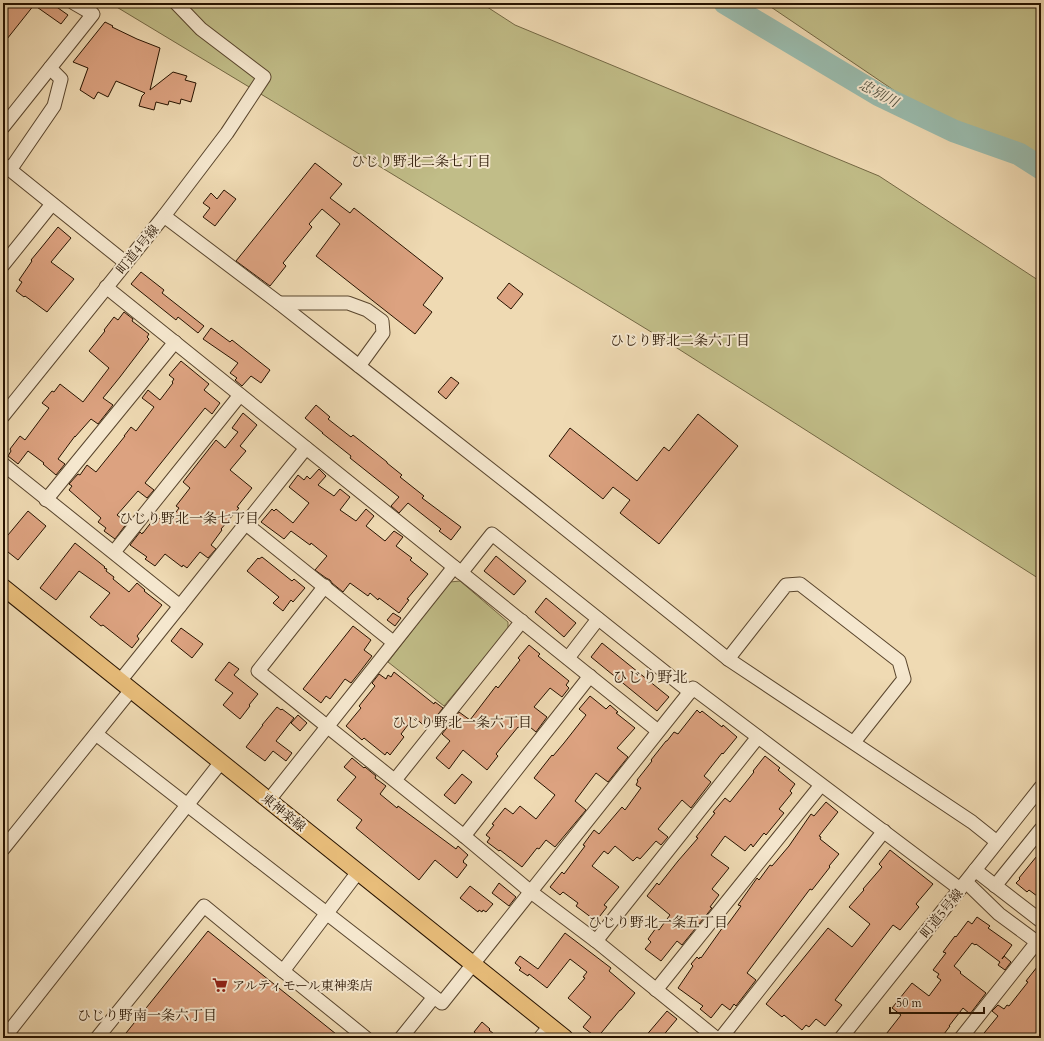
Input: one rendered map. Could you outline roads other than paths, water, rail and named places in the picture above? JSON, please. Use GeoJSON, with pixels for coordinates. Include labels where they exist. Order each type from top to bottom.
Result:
{"type":"FeatureCollection","features":[{"type":"Feature","properties":{"kind":"main road","name":"東神楽線"},"geometry":{"type":"LineString","coordinates":[[3,587],[473,964],[545,1032],[565,1038]]}},
{"type":"Feature","properties":{"kind":"street"},"geometry":{"type":"LineString","coordinates":[[3,127],[93,14],[74,3]]}},
{"type":"Feature","properties":{"kind":"street","name":"町道4号線"},"geometry":{"type":"LineString","coordinates":[[3,416],[164,216],[227,133],[264,77],[201,29],[176,3]]}},
{"type":"Feature","properties":{"kind":"street"},"geometry":{"type":"LineString","coordinates":[[50,68],[61,79],[54,106],[7,167],[126,264]]}},
{"type":"Feature","properties":{"kind":"street"},"geometry":{"type":"LineString","coordinates":[[3,265],[52,204]]}},
{"type":"Feature","properties":{"kind":"street"},"geometry":{"type":"LineString","coordinates":[[164,216],[279,303],[728,659],[972,822],[997,842]]}},
{"type":"Feature","properties":{"kind":"street"},"geometry":{"type":"LineString","coordinates":[[106,287],[658,731]]}},
{"type":"Feature","properties":{"kind":"street"},"geometry":{"type":"LineString","coordinates":[[279,303],[348,304],[367,310],[382,321],[383,333],[359,366]]}},
{"type":"Feature","properties":{"kind":"street"},"geometry":{"type":"LineString","coordinates":[[46,500],[175,342]]}},
{"type":"Feature","properties":{"kind":"street"},"geometry":{"type":"LineString","coordinates":[[114,552],[240,395]]}},
{"type":"Feature","properties":{"kind":"street"},"geometry":{"type":"LineString","coordinates":[[3,849],[96,734],[126,685],[180,606],[306,448]]}},
{"type":"Feature","properties":{"kind":"street"},"geometry":{"type":"LineString","coordinates":[[3,464],[180,606]]}},
{"type":"Feature","properties":{"kind":"street"},"geometry":{"type":"LineString","coordinates":[[246,524],[394,642]]}},
{"type":"Feature","properties":{"kind":"street"},"geometry":{"type":"LineString","coordinates":[[269,800],[394,642],[457,570],[492,534],[690,692]]}},
{"type":"Feature","properties":{"kind":"street"},"geometry":{"type":"LineString","coordinates":[[728,659],[786,585],[800,584],[899,661],[904,679],[854,742]]}},
{"type":"Feature","properties":{"kind":"street"},"geometry":{"type":"LineString","coordinates":[[325,586],[258,671],[395,780],[531,892],[596,941],[716,1038]]}},
{"type":"Feature","properties":{"kind":"street"},"geometry":{"type":"LineString","coordinates":[[568,658],[598,619]]}},
{"type":"Feature","properties":{"kind":"street"},"geometry":{"type":"LineString","coordinates":[[395,780],[522,621]]}},
{"type":"Feature","properties":{"kind":"street"},"geometry":{"type":"LineString","coordinates":[[464,836],[590,676]]}},
{"type":"Feature","properties":{"kind":"street"},"geometry":{"type":"LineString","coordinates":[[96,734],[442,1003],[693,688],[821,785],[963,886],[1039,943],[961,1038]]}},
{"type":"Feature","properties":{"kind":"street"},"geometry":{"type":"LineString","coordinates":[[596,941],[758,737]]}},
{"type":"Feature","properties":{"kind":"street"},"geometry":{"type":"LineString","coordinates":[[4,1038],[221,762]]}},
{"type":"Feature","properties":{"kind":"street"},"geometry":{"type":"LineString","coordinates":[[656,990],[821,785]]}},
{"type":"Feature","properties":{"kind":"street","name":"町道5号線"},"geometry":{"type":"LineString","coordinates":[[841,1038],[1041,786]]}},
{"type":"Feature","properties":{"kind":"street"},"geometry":{"type":"LineString","coordinates":[[995,886],[1041,829]]}},
{"type":"Feature","properties":{"kind":"street"},"geometry":{"type":"LineString","coordinates":[[721,1038],[884,831]]}},
{"type":"Feature","properties":{"kind":"street"},"geometry":{"type":"LineString","coordinates":[[975,870],[1041,921]]}},
{"type":"Feature","properties":{"kind":"street"},"geometry":{"type":"LineString","coordinates":[[283,971],[358,872]]}},
{"type":"Feature","properties":{"kind":"street"},"geometry":{"type":"LineString","coordinates":[[97,1038],[204,906],[366,1038]]}},
{"type":"Feature","properties":{"kind":"street"},"geometry":{"type":"LineString","coordinates":[[401,1038],[434,997]]}},
{"type":"Feature","properties":{"kind":"waterway","name":"忠別川"},"geometry":{"type":"LineString","coordinates":[[725,3],[879,95],[954,131],[1019,154],[1041,168]]}},
{"type":"Feature","properties":{"kind":"place","name":"アルティモール東神楽店"},"geometry":{"type":"Point","coordinates":[220,985]}},
{"type":"Feature","properties":{"kind":"district","name":"ひじり野北二条七丁目"},"geometry":{"type":"Point","coordinates":[421,161]}},
{"type":"Feature","properties":{"kind":"district","name":"ひじり野北二条六丁目"},"geometry":{"type":"Point","coordinates":[680,340]}},
{"type":"Feature","properties":{"kind":"district","name":"ひじり野北一条七丁目"},"geometry":{"type":"Point","coordinates":[189,518]}},
{"type":"Feature","properties":{"kind":"district","name":"ひじり野北"},"geometry":{"type":"Point","coordinates":[650,677]}},
{"type":"Feature","properties":{"kind":"district","name":"ひじり野北一条六丁目"},"geometry":{"type":"Point","coordinates":[462,722]}},
{"type":"Feature","properties":{"kind":"district","name":"ひじり野北一条五丁目"},"geometry":{"type":"Point","coordinates":[658,922]}},
{"type":"Feature","properties":{"kind":"district","name":"ひじり野南一条六丁目"},"geometry":{"type":"Point","coordinates":[147,1015]}}]}
